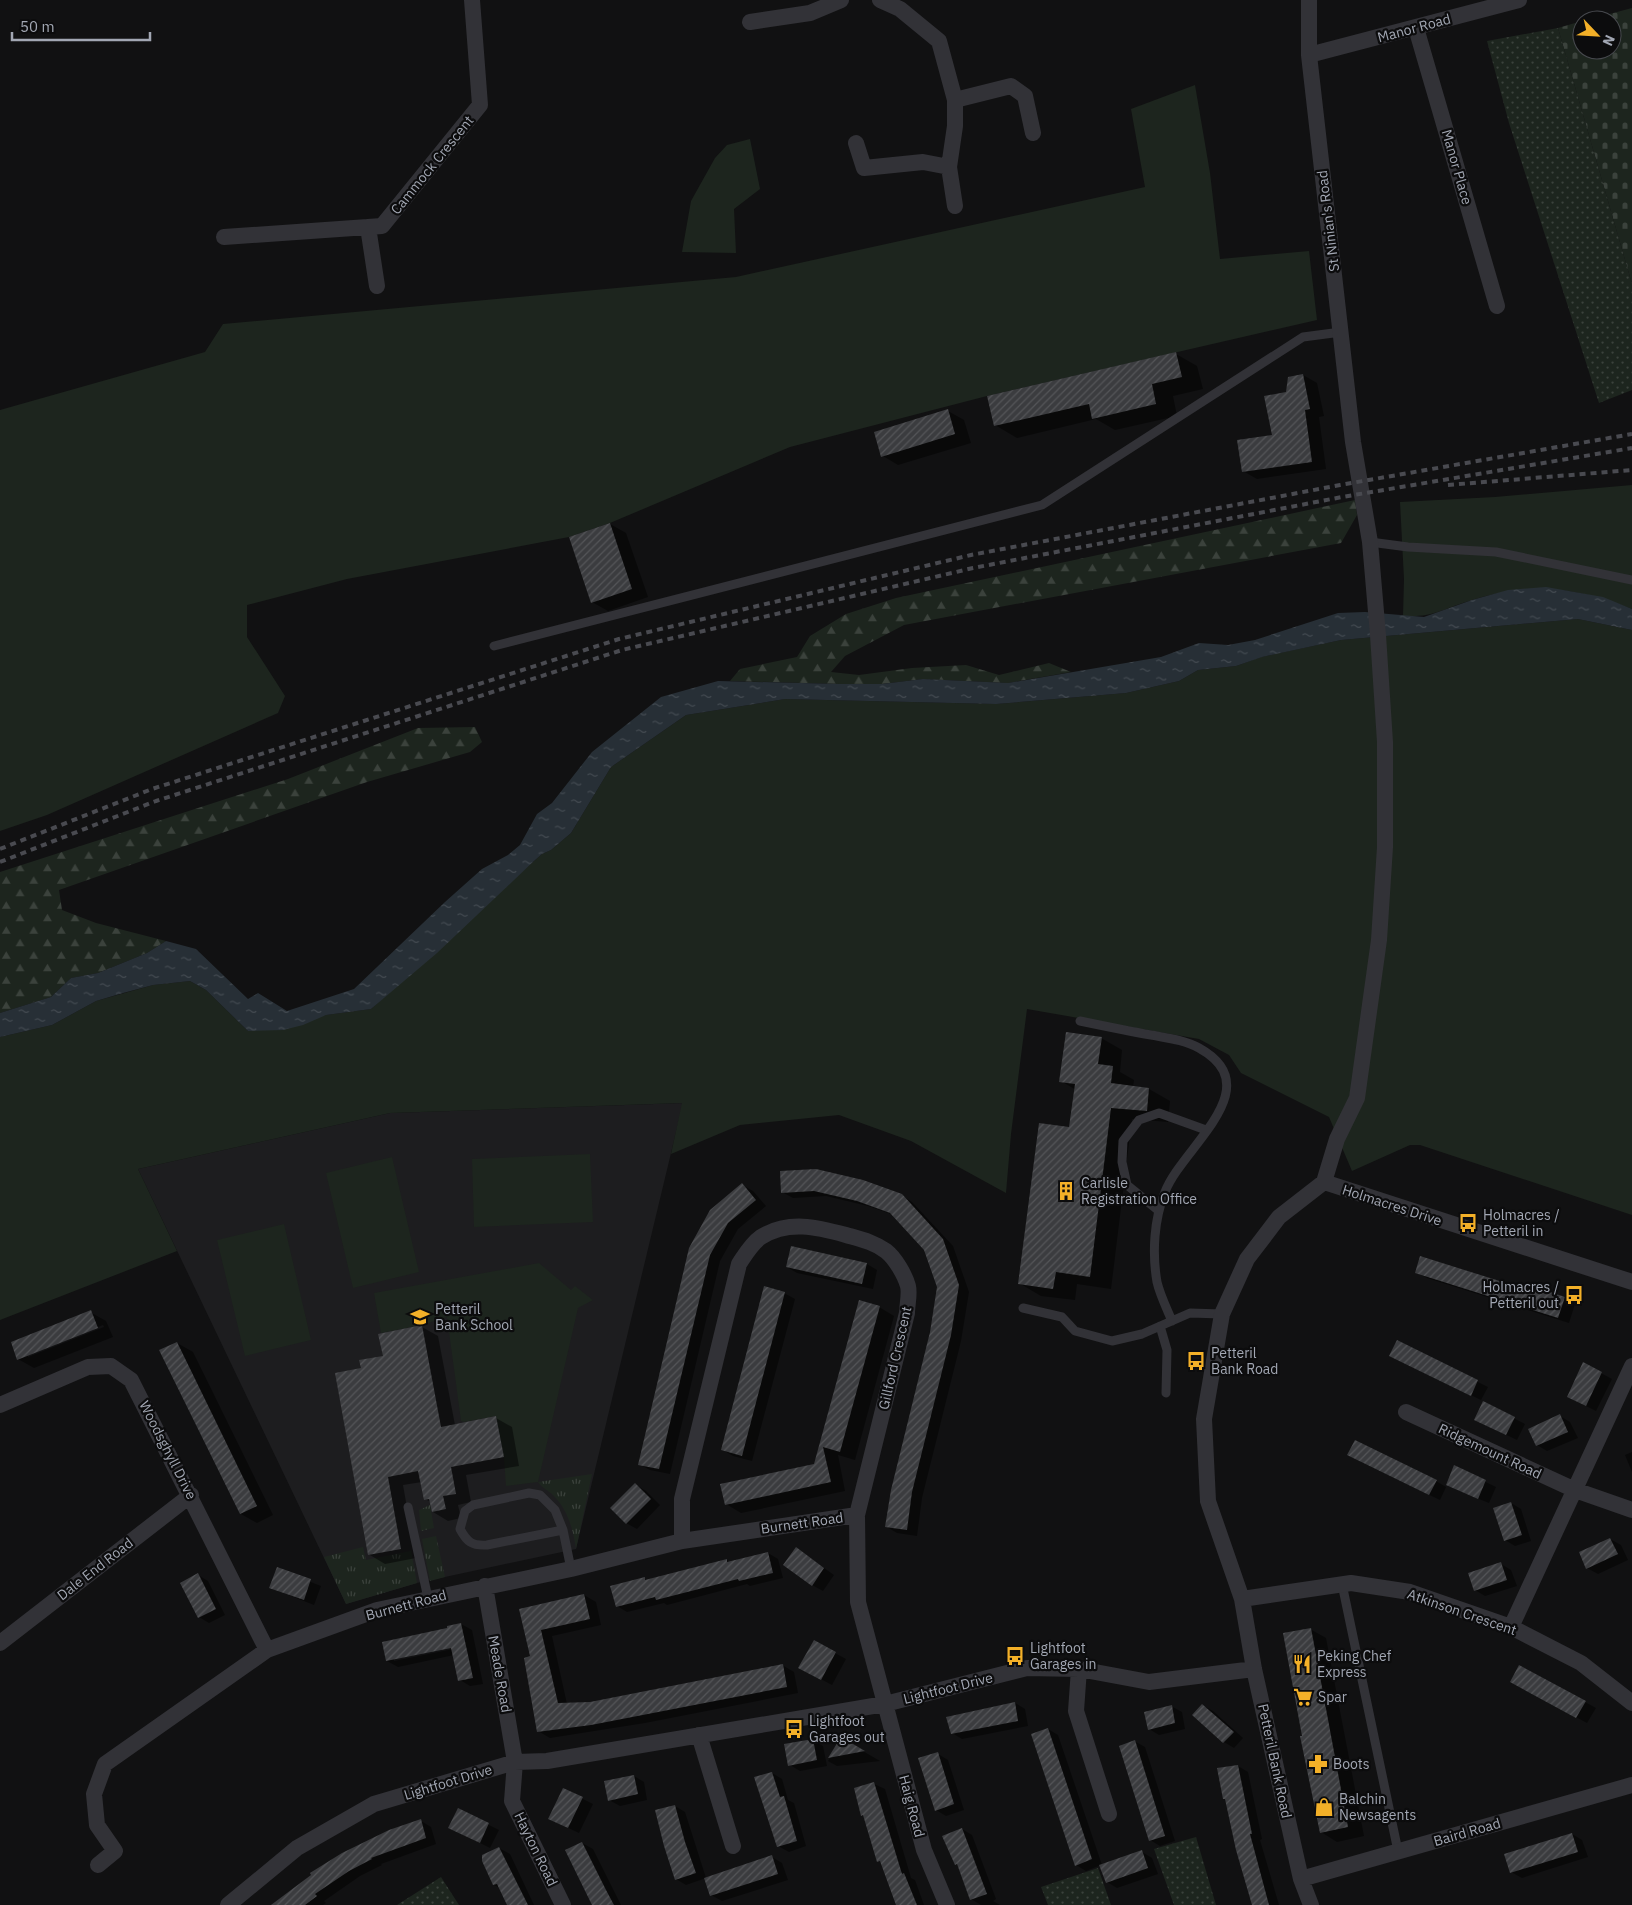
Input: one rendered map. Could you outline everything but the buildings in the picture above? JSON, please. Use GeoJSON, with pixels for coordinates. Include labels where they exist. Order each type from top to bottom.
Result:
{"type":"FeatureCollection","features":[{"type":"Feature","properties":{"kind":"street","name":"Cammock Crescent"},"geometry":{"type":"LineString","coordinates":[[224,237],[382,226],[480,105],[472,0]]}},
{"type":"Feature","properties":{"kind":"street"},"geometry":{"type":"LineString","coordinates":[[750,22],[810,13],[842,0]]}},
{"type":"Feature","properties":{"kind":"street"},"geometry":{"type":"LineString","coordinates":[[880,0],[903,4],[939,41],[955,100],[955,126],[948,167],[955,206]]}},
{"type":"Feature","properties":{"kind":"street","name":"St Ninian's Road"},"geometry":{"type":"LineString","coordinates":[[1309,0],[1309,55],[1353,442],[1370,542],[1385,742],[1385,847],[1379,940],[1357,1098],[1338,1139],[1324,1182]]}},
{"type":"Feature","properties":{"kind":"street","name":"Manor Road"},"geometry":{"type":"LineString","coordinates":[[1309,55],[1519,0]]}},
{"type":"Feature","properties":{"kind":"street","name":"Manor Place"},"geometry":{"type":"LineString","coordinates":[[1416,28],[1497,306]]}},
{"type":"Feature","properties":{"kind":"street"},"geometry":{"type":"LineString","coordinates":[[955,100],[1011,86],[1025,96],[1033,134]]}},
{"type":"Feature","properties":{"kind":"street"},"geometry":{"type":"LineString","coordinates":[[856,144],[864,168],[923,162],[948,167]]}},
{"type":"Feature","properties":{"kind":"street"},"geometry":{"type":"LineString","coordinates":[[368,227],[377,286]]}},
{"type":"Feature","properties":{"kind":"street","name":"Holmacres Drive"},"geometry":{"type":"LineString","coordinates":[[1324,1182],[1632,1282]]}},
{"type":"Feature","properties":{"kind":"street","name":"Petteril Bank Road"},"geometry":{"type":"LineString","coordinates":[[1311,1905],[1301,1879],[1254,1669],[1242,1599],[1208,1501],[1204,1419],[1222,1314],[1247,1259],[1279,1217],[1324,1182]]}},
{"type":"Feature","properties":{"kind":"street","name":"Gillford Crescent"},"geometry":{"type":"LineString","coordinates":[[682,1541],[682,1499],[739,1264],[760,1238],[780,1229],[796,1226],[814,1226],[870,1242],[887,1252],[899,1267],[909,1287],[907,1313],[857,1516],[858,1602],[885,1704]]}},
{"type":"Feature","properties":{"kind":"street","name":"Woodsghyll Drive"},"geometry":{"type":"LineString","coordinates":[[0,1405],[88,1367],[111,1366],[132,1380],[267,1650]]}},
{"type":"Feature","properties":{"kind":"street"},"geometry":{"type":"LineString","coordinates":[[1511,1627],[1632,1366]]}},
{"type":"Feature","properties":{"kind":"street","name":"Ridgemount Road"},"geometry":{"type":"LineString","coordinates":[[1406,1412],[1575,1490],[1632,1510]]}},
{"type":"Feature","properties":{"kind":"street","name":"Dale End Road"},"geometry":{"type":"LineString","coordinates":[[0,1643],[191,1495]]}},
{"type":"Feature","properties":{"kind":"street","name":"Burnett Road"},"geometry":{"type":"LineString","coordinates":[[98,1865],[115,1851],[97,1825],[96,1817],[94,1794],[105,1764],[267,1650],[377,1610],[428,1598],[571,1569],[682,1541],[857,1516]]}},
{"type":"Feature","properties":{"kind":"street","name":"Atkinson Crescent"},"geometry":{"type":"LineString","coordinates":[[1242,1599],[1351,1583],[1410,1592],[1511,1627],[1581,1663],[1632,1704]]}},
{"type":"Feature","properties":{"kind":"street","name":"Meade Road"},"geometry":{"type":"LineString","coordinates":[[484,1586],[515,1762]]}},
{"type":"Feature","properties":{"kind":"street","name":"Lightfoot Drive"},"geometry":{"type":"LineString","coordinates":[[228,1905],[297,1848],[374,1804],[515,1762],[548,1761],[885,1704],[1027,1668],[1079,1669],[1149,1682],[1254,1669]]}},
{"type":"Feature","properties":{"kind":"street"},"geometry":{"type":"LineString","coordinates":[[1079,1669],[1076,1711],[1110,1814]]}},
{"type":"Feature","properties":{"kind":"street","name":"Haig Road"},"geometry":{"type":"LineString","coordinates":[[885,1704],[924,1850],[948,1905]]}},
{"type":"Feature","properties":{"kind":"street"},"geometry":{"type":"LineString","coordinates":[[699,1735],[733,1846]]}},
{"type":"Feature","properties":{"kind":"street","name":"Hayton Road"},"geometry":{"type":"LineString","coordinates":[[515,1762],[512,1800],[564,1905]]}},
{"type":"Feature","properties":{"kind":"street","name":"Baird Road"},"geometry":{"type":"LineString","coordinates":[[1301,1879],[1632,1785]]}},
{"type":"Feature","properties":{"kind":"lane"},"geometry":{"type":"LineString","coordinates":[[494,646],[1042,505],[1302,337],[1341,332]]}},
{"type":"Feature","properties":{"kind":"lane"},"geometry":{"type":"LineString","coordinates":[[1370,542],[1408,547],[1496,552],[1632,580]]}},
{"type":"Feature","properties":{"kind":"lane"},"geometry":{"type":"LineString","coordinates":[[1080,1021],[1179,1041],[1199,1048],[1217,1062],[1228,1077],[1228,1093],[1218,1116],[1188,1153],[1165,1190],[1159,1211],[1156,1244],[1157,1282],[1172,1321]]}},
{"type":"Feature","properties":{"kind":"lane"},"geometry":{"type":"LineString","coordinates":[[1159,1211],[1127,1185],[1122,1162],[1123,1141],[1139,1120],[1159,1112],[1206,1130]]}},
{"type":"Feature","properties":{"kind":"lane"},"geometry":{"type":"LineString","coordinates":[[1023,1308],[1062,1317],[1075,1331],[1112,1341],[1142,1334],[1190,1313],[1222,1314]]}},
{"type":"Feature","properties":{"kind":"lane"},"geometry":{"type":"LineString","coordinates":[[1160,1326],[1168,1350],[1166,1393]]}},
{"type":"Feature","properties":{"kind":"lane"},"geometry":{"type":"LineString","coordinates":[[563,1530],[475,1546],[466,1539],[460,1529],[465,1511],[472,1504],[529,1493],[540,1495],[549,1502],[563,1530],[571,1569]]}},
{"type":"Feature","properties":{"kind":"lane"},"geometry":{"type":"LineString","coordinates":[[408,1507],[428,1598]]}},
{"type":"Feature","properties":{"kind":"lane"},"geometry":{"type":"LineString","coordinates":[[1342,1584],[1398,1852]]}},
{"type":"Feature","properties":{"kind":"shaded area","name":"Petteril Bank School"},"geometry":{"type":"Polygon","coordinates":[[[683,1103],[576,1549],[417,1583],[346,1604],[138,1169],[390,1113],[683,1103]]]}},
{"type":"Feature","properties":{"kind":"green space"},"geometry":{"type":"Polygon","coordinates":[[[1632,8],[1632,284],[1558,28],[1572,24],[1572,60],[1622,60],[1622,11],[1632,8]]]}},
{"type":"Feature","properties":{"kind":"green space"},"geometry":{"type":"Polygon","coordinates":[[[1558,28],[1632,284],[1632,390],[1599,403],[1509,123],[1487,41],[1558,28]]]}},
{"type":"Feature","properties":{"kind":"green space"},"geometry":{"type":"Polygon","coordinates":[[[1195,85],[1210,173],[1220,259],[1309,251],[1317,320],[987,396],[790,447],[610,523],[569,537],[347,579],[247,605],[247,637],[285,696],[278,713],[47,815],[0,831],[0,410],[205,352],[223,324],[736,277],[1145,187],[1131,109],[1195,85]]]}},
{"type":"Feature","properties":{"kind":"green space"},"geometry":{"type":"Polygon","coordinates":[[[750,139],[760,189],[734,209],[736,253],[682,252],[691,201],[715,158],[727,145],[750,139]]]}},
{"type":"Feature","properties":{"kind":"green space"},"geometry":{"type":"Polygon","coordinates":[[[1632,485],[1632,609],[1592,596],[1572,592],[1533,589],[1493,594],[1431,614],[1403,616],[1404,579],[1400,502],[1495,497],[1632,485]]]}},
{"type":"Feature","properties":{"kind":"green space"},"geometry":{"type":"Polygon","coordinates":[[[1355,500],[1357,515],[1341,543],[904,625],[845,656],[831,672],[859,675],[912,668],[966,665],[999,675],[1049,663],[1071,672],[1008,683],[923,679],[882,684],[730,681],[740,669],[797,657],[810,636],[846,614],[896,598],[1355,500]]]}},
{"type":"Feature","properties":{"kind":"green space"},"geometry":{"type":"Polygon","coordinates":[[[1578,619],[1632,630],[1632,1215],[1420,1145],[1410,1145],[1352,1171],[1329,1117],[1241,1073],[1229,1055],[1199,1039],[1027,1009],[1011,1134],[1006,1193],[911,1141],[839,1115],[740,1125],[671,1154],[682,1103],[390,1113],[138,1169],[177,1251],[0,1320],[0,1037],[52,1025],[96,1001],[153,985],[190,981],[206,990],[248,1031],[326,1015],[371,1009],[534,861],[571,833],[611,767],[686,715],[785,699],[996,704],[1126,693],[1179,681],[1198,670],[1236,666],[1261,657],[1341,640],[1578,619]]]}},
{"type":"Feature","properties":{"kind":"green space"},"geometry":{"type":"Polygon","coordinates":[[[475,727],[482,742],[470,752],[367,782],[59,890],[62,910],[96,923],[166,941],[147,953],[98,973],[71,978],[51,997],[0,1013],[0,872],[288,779],[418,728],[475,727]]]}},
{"type":"Feature","properties":{"kind":"green space"},"geometry":{"type":"Polygon","coordinates":[[[590,1154],[593,1222],[474,1227],[472,1159],[590,1154]]]}},
{"type":"Feature","properties":{"kind":"green space"},"geometry":{"type":"Polygon","coordinates":[[[392,1157],[419,1272],[353,1288],[326,1173],[392,1157]]]}},
{"type":"Feature","properties":{"kind":"green space"},"geometry":{"type":"Polygon","coordinates":[[[284,1224],[311,1340],[245,1356],[217,1240],[284,1224]]]}},
{"type":"Feature","properties":{"kind":"green space"},"geometry":{"type":"Polygon","coordinates":[[[539,1263],[571,1290],[575,1286],[593,1300],[578,1308],[538,1482],[506,1486],[504,1457],[496,1416],[461,1421],[447,1317],[422,1325],[381,1333],[374,1293],[539,1263]]]}},
{"type":"Feature","properties":{"kind":"green space"},"geometry":{"type":"Polygon","coordinates":[[[592,1474],[576,1549],[566,1513],[553,1495],[538,1482],[592,1474]]]}},
{"type":"Feature","properties":{"kind":"green space"},"geometry":{"type":"Polygon","coordinates":[[[430,1505],[434,1528],[421,1531],[419,1510],[430,1505]]]}},
{"type":"Feature","properties":{"kind":"green space"},"geometry":{"type":"Polygon","coordinates":[[[436,1536],[445,1577],[430,1581],[422,1539],[436,1536]]]}},
{"type":"Feature","properties":{"kind":"green space"},"geometry":{"type":"Polygon","coordinates":[[[363,1547],[366,1560],[411,1551],[417,1583],[346,1604],[324,1557],[363,1547]]]}},
{"type":"Feature","properties":{"kind":"green space"},"geometry":{"type":"Polygon","coordinates":[[[1196,1837],[1216,1905],[1174,1905],[1154,1849],[1196,1837]]]}},
{"type":"Feature","properties":{"kind":"green space"},"geometry":{"type":"Polygon","coordinates":[[[1098,1868],[1111,1905],[1048,1905],[1041,1887],[1098,1868]]]}},
{"type":"Feature","properties":{"kind":"green space"},"geometry":{"type":"Polygon","coordinates":[[[441,1877],[459,1905],[397,1905],[441,1877]]]}},
{"type":"Feature","properties":{"kind":"water"},"geometry":{"type":"Polygon","coordinates":[[[1546,587],[1603,597],[1632,609],[1632,630],[1578,619],[1341,640],[1262,657],[1236,666],[1198,670],[1179,681],[1126,693],[996,704],[785,699],[686,715],[611,767],[571,833],[534,861],[437,953],[371,1009],[326,1015],[303,1025],[283,1030],[248,1031],[206,990],[190,981],[153,985],[123,993],[96,1001],[52,1025],[0,1037],[0,1013],[51,997],[71,978],[98,973],[147,953],[166,941],[196,949],[248,999],[258,993],[287,1011],[354,989],[482,869],[508,855],[520,845],[537,814],[552,803],[592,752],[661,697],[718,681],[882,684],[923,679],[1008,683],[1161,657],[1199,643],[1228,645],[1255,640],[1338,613],[1365,612],[1424,617],[1508,590],[1546,587]]]}},
{"type":"Feature","properties":{"kind":"railway"},"geometry":{"type":"LineString","coordinates":[[0,849],[152,789],[619,639],[971,555],[1340,485],[1632,434]]}},
{"type":"Feature","properties":{"kind":"railway"},"geometry":{"type":"LineString","coordinates":[[0,862],[156,801],[622,650],[973,568],[1342,497],[1632,448]]}},
{"type":"Feature","properties":{"kind":"railway"},"geometry":{"type":"LineString","coordinates":[[1448,485],[1632,470]]}},
{"type":"Feature","properties":{"kind":"place","name":"Carlisle Registration Office"},"geometry":{"type":"Point","coordinates":[1066,1191]}},
{"type":"Feature","properties":{"kind":"place","name":"Holmacres / Petteril in"},"geometry":{"type":"Point","coordinates":[1468,1223]}},
{"type":"Feature","properties":{"kind":"place","name":"Holmacres / Petteril out"},"geometry":{"type":"Point","coordinates":[1574,1295]}},
{"type":"Feature","properties":{"kind":"place","name":"Petteril Bank School"},"geometry":{"type":"Point","coordinates":[420,1317]}},
{"type":"Feature","properties":{"kind":"place","name":"Petteril Bank Road"},"geometry":{"type":"Point","coordinates":[1196,1361]}},
{"type":"Feature","properties":{"kind":"place","name":"Lightfoot Garages in"},"geometry":{"type":"Point","coordinates":[1015,1656]}},
{"type":"Feature","properties":{"kind":"place","name":"Peking Chef Express"},"geometry":{"type":"Point","coordinates":[1302,1664]}},
{"type":"Feature","properties":{"kind":"place","name":"Spar"},"geometry":{"type":"Point","coordinates":[1303,1697]}},
{"type":"Feature","properties":{"kind":"place","name":"Lightfoot Garages out"},"geometry":{"type":"Point","coordinates":[794,1729]}},
{"type":"Feature","properties":{"kind":"place","name":"Boots"},"geometry":{"type":"Point","coordinates":[1318,1764]}},
{"type":"Feature","properties":{"kind":"place","name":"Balchin Newsagents"},"geometry":{"type":"Point","coordinates":[1324,1807]}}]}
